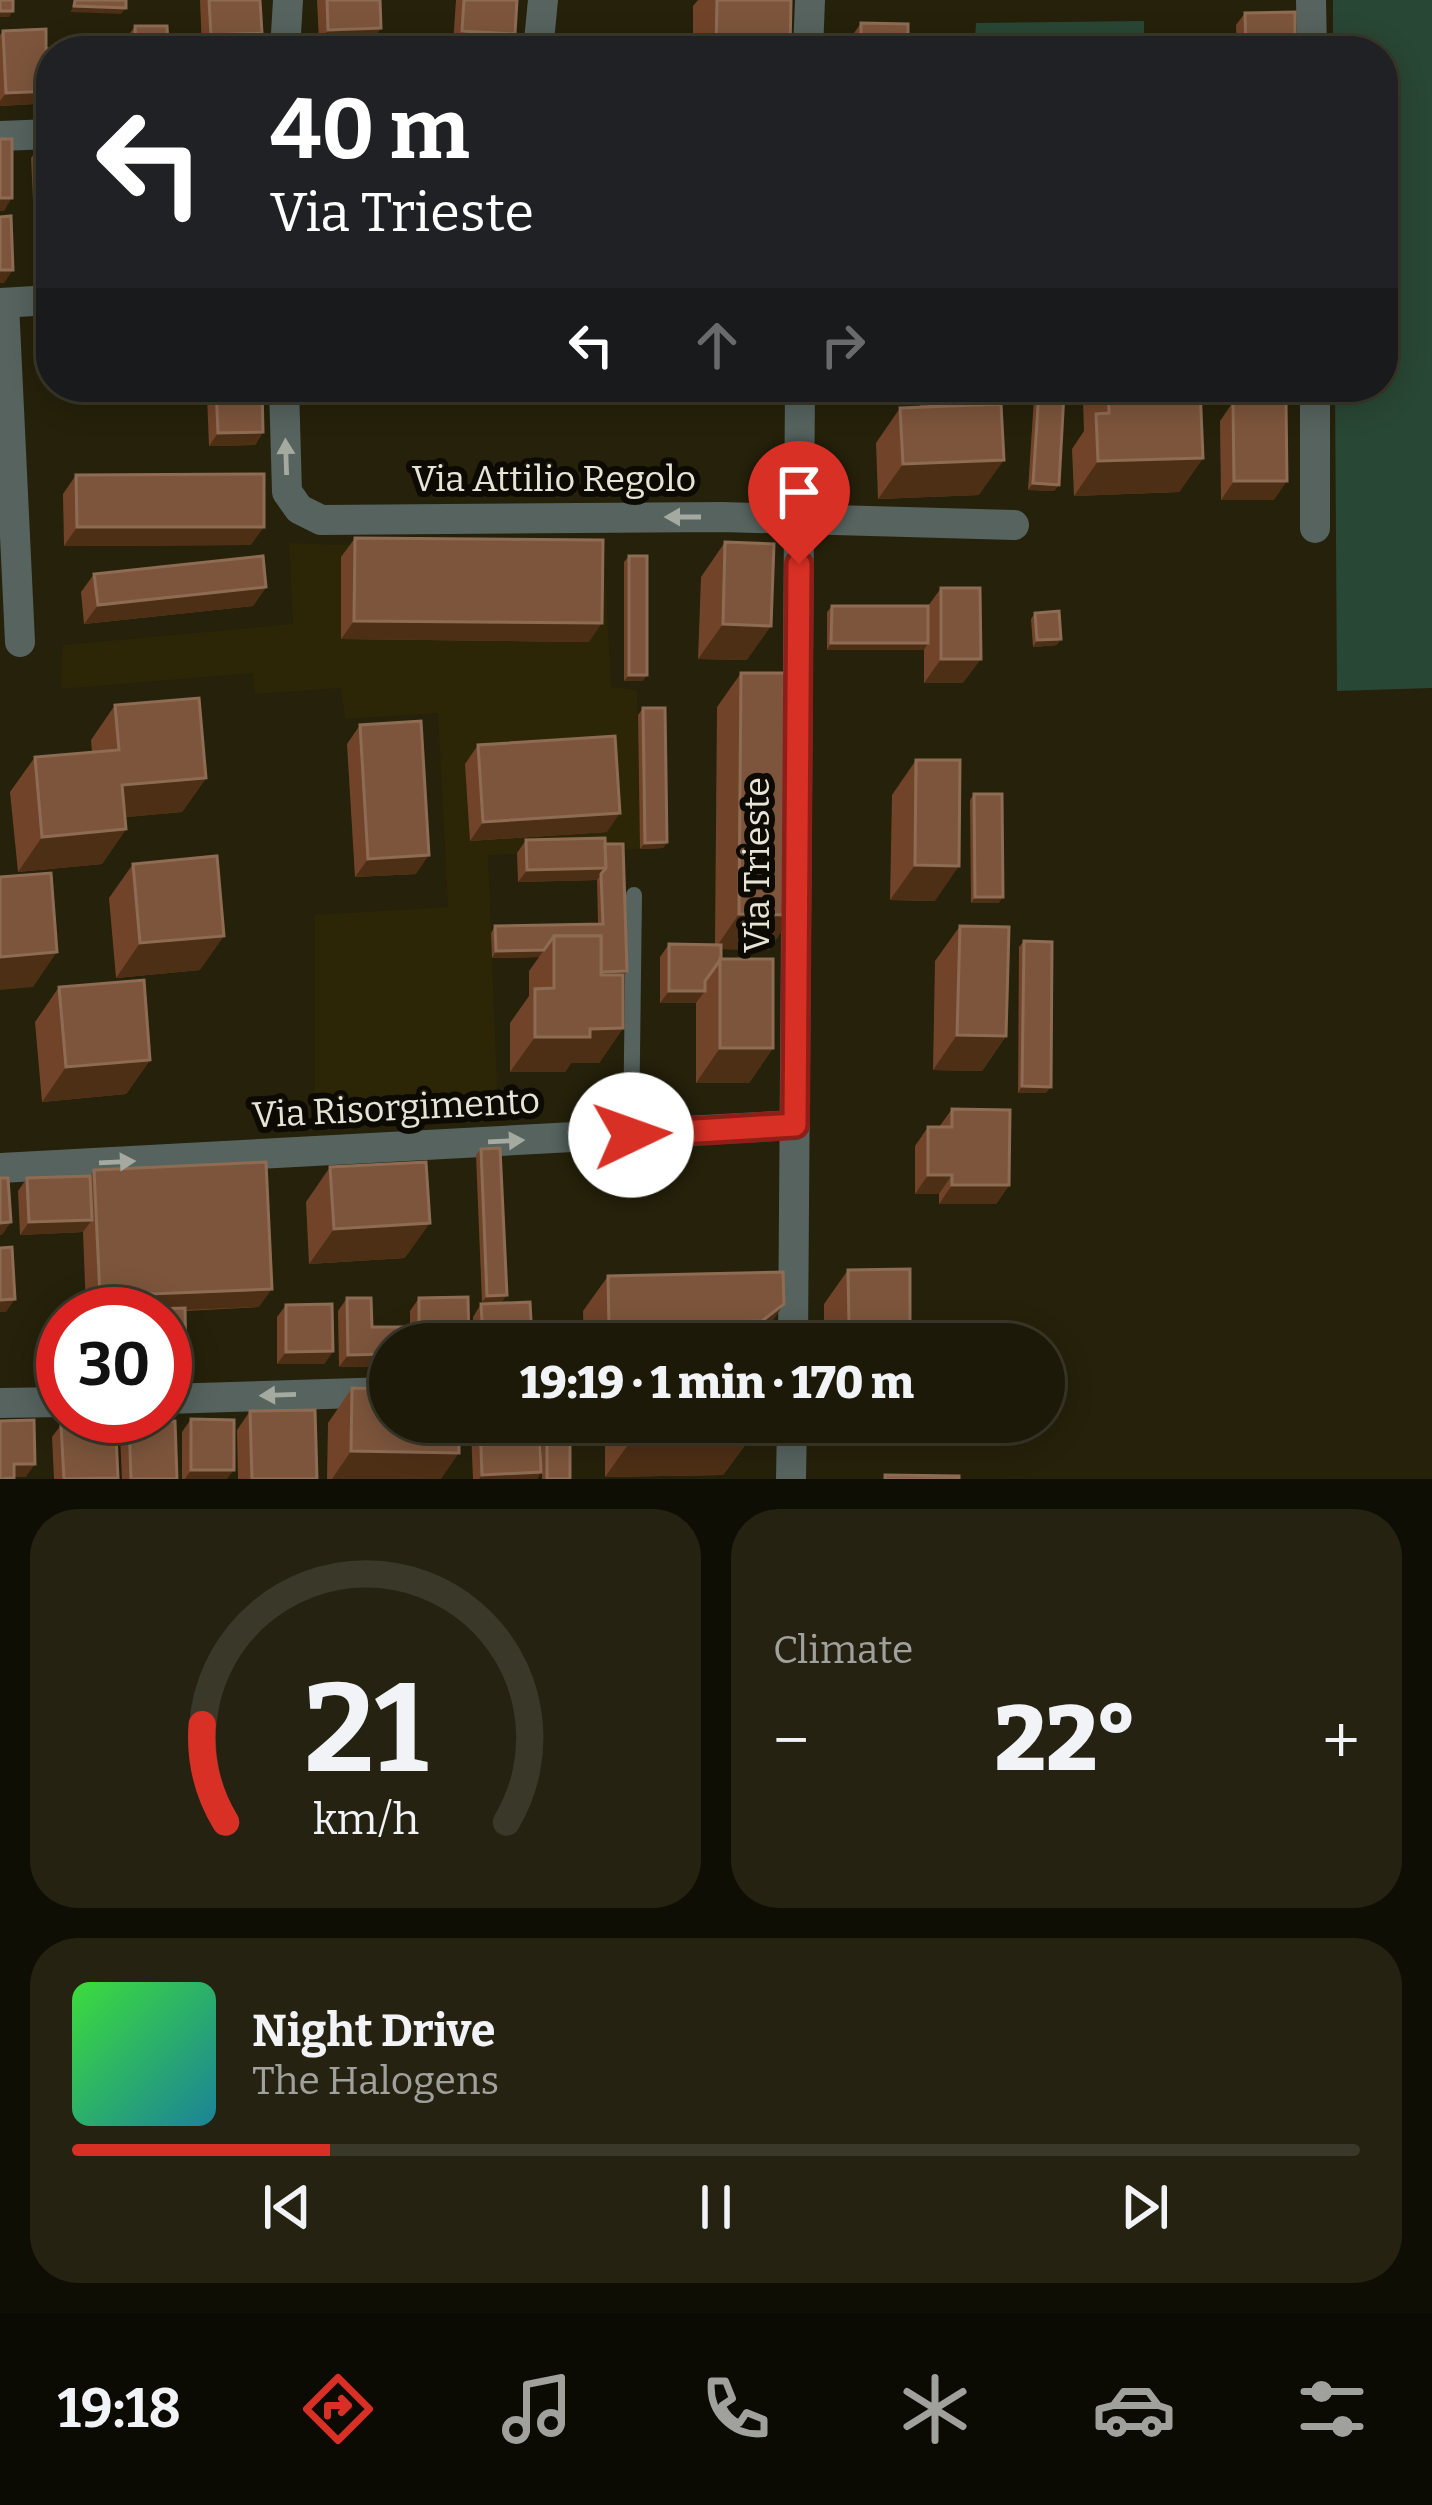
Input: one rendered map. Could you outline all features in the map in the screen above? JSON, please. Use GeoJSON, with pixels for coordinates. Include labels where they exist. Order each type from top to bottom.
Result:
{"type":"FeatureCollection","features":[{"type":"Feature","properties":{"kind":"street"},"geometry":{"type":"LineString","coordinates":[[286,36],[288,0]]}},
{"type":"Feature","properties":{"kind":"street"},"geometry":{"type":"LineString","coordinates":[[538,36],[543,0]]}},
{"type":"Feature","properties":{"kind":"street"},"geometry":{"type":"LineString","coordinates":[[1311,0],[1312,36]]}},
{"type":"Feature","properties":{"kind":"street"},"geometry":{"type":"LineString","coordinates":[[803,4],[806,36]]}},
{"type":"Feature","properties":{"kind":"street"},"geometry":{"type":"LineString","coordinates":[[0,136],[36,135]]}},
{"type":"Feature","properties":{"kind":"street"},"geometry":{"type":"LineString","coordinates":[[20,642],[2,303],[36,301]]}},
{"type":"Feature","properties":{"kind":"street","name":"Via Attilio Regolo"},"geometry":{"type":"LineString","coordinates":[[284,402],[287,492],[299,509],[321,520],[722,517],[1014,525]]}},
{"type":"Feature","properties":{"kind":"street","name":"Via Trieste"},"geometry":{"type":"LineString","coordinates":[[793,1323],[800,402]]}},
{"type":"Feature","properties":{"kind":"street"},"geometry":{"type":"LineString","coordinates":[[1315,402],[1315,527]]}},
{"type":"Feature","properties":{"kind":"street","name":"Via Risorgimento"},"geometry":{"type":"LineString","coordinates":[[0,1168],[795,1125]]}},
{"type":"Feature","properties":{"kind":"street"},"geometry":{"type":"LineString","coordinates":[[192,1398],[369,1393]]}},
{"type":"Feature","properties":{"kind":"street"},"geometry":{"type":"LineString","coordinates":[[0,1403],[36,1402]]}},
{"type":"Feature","properties":{"kind":"street"},"geometry":{"type":"LineString","coordinates":[[791,1479],[792,1443]]}},
{"type":"Feature","properties":{"kind":"lane"},"geometry":{"type":"LineString","coordinates":[[631,1135],[634,895]]}},
{"type":"Feature","properties":{"kind":"shaded area"},"geometry":{"type":"Polygon","coordinates":[[[289,543],[604,554],[611,687],[637,690],[640,849],[488,855],[498,1112],[315,1125],[315,915],[448,907],[438,713],[345,719],[341,688],[255,694],[253,673],[61,689],[63,645],[293,624],[289,543]]]}},
{"type":"Feature","properties":{"kind":"green space"},"geometry":{"type":"Polygon","coordinates":[[[1333,0],[1432,0],[1432,688],[1337,691],[1335,402],[1398,402],[1398,36],[1333,36],[1333,0]]]}},
{"type":"Feature","properties":{"kind":"green space"},"geometry":{"type":"Polygon","coordinates":[[[1144,21],[1144,36],[975,36],[976,23],[1144,21]]]}},
{"type":"Feature","properties":{"kind":"building"},"geometry":{"type":"Polygon","coordinates":[[[0,0],[13,0],[13,11],[0,11],[0,0]]]}},
{"type":"Feature","properties":{"kind":"building"},"geometry":{"type":"Polygon","coordinates":[[[75,0],[126,0],[126,8],[74,6],[75,0]]]}},
{"type":"Feature","properties":{"kind":"building"},"geometry":{"type":"Polygon","coordinates":[[[209,0],[260,0],[262,33],[211,35],[209,0]]]}},
{"type":"Feature","properties":{"kind":"building"},"geometry":{"type":"Polygon","coordinates":[[[327,0],[380,0],[381,28],[328,30],[327,0]]]}},
{"type":"Feature","properties":{"kind":"building"},"geometry":{"type":"Polygon","coordinates":[[[464,0],[517,0],[515,34],[462,31],[464,0]]]}},
{"type":"Feature","properties":{"kind":"building"},"geometry":{"type":"Polygon","coordinates":[[[717,0],[791,0],[790,36],[716,36],[717,0]]]}},
{"type":"Feature","properties":{"kind":"building"},"geometry":{"type":"Polygon","coordinates":[[[1295,12],[1295,36],[1246,36],[1245,13],[1295,12]]]}},
{"type":"Feature","properties":{"kind":"building"},"geometry":{"type":"Polygon","coordinates":[[[861,23],[908,24],[908,36],[861,36],[861,23]]]}},
{"type":"Feature","properties":{"kind":"building"},"geometry":{"type":"Polygon","coordinates":[[[135,26],[167,26],[168,36],[135,36],[135,26]]]}},
{"type":"Feature","properties":{"kind":"building"},"geometry":{"type":"Polygon","coordinates":[[[46,29],[46,36],[36,36],[36,92],[6,93],[3,31],[46,29]]]}},
{"type":"Feature","properties":{"kind":"building"},"geometry":{"type":"Polygon","coordinates":[[[0,139],[12,139],[12,198],[0,198],[0,139]]]}},
{"type":"Feature","properties":{"kind":"building"},"geometry":{"type":"Polygon","coordinates":[[[11,216],[13,270],[0,270],[0,217],[11,216]]]}},
{"type":"Feature","properties":{"kind":"building"},"geometry":{"type":"Polygon","coordinates":[[[217,402],[262,402],[263,432],[218,433],[217,402]]]}},
{"type":"Feature","properties":{"kind":"building"},"geometry":{"type":"Polygon","coordinates":[[[930,402],[985,402],[985,404],[930,407],[930,402]]]}},
{"type":"Feature","properties":{"kind":"building"},"geometry":{"type":"Polygon","coordinates":[[[1038,402],[1064,402],[1059,485],[1033,483],[1038,402]]]}},
{"type":"Feature","properties":{"kind":"building"},"geometry":{"type":"Polygon","coordinates":[[[1109,402],[1201,402],[1203,458],[1098,461],[1096,414],[1109,413],[1109,402]]]}},
{"type":"Feature","properties":{"kind":"building"},"geometry":{"type":"Polygon","coordinates":[[[1233,402],[1286,402],[1287,481],[1234,481],[1233,402]]]}},
{"type":"Feature","properties":{"kind":"building"},"geometry":{"type":"Polygon","coordinates":[[[1001,404],[1004,460],[903,464],[900,408],[1001,404]]]}},
{"type":"Feature","properties":{"kind":"building"},"geometry":{"type":"Polygon","coordinates":[[[264,474],[264,527],[77,527],[76,475],[264,474]]]}},
{"type":"Feature","properties":{"kind":"building"},"geometry":{"type":"Polygon","coordinates":[[[355,538],[603,540],[602,623],[354,621],[355,538]]]}},
{"type":"Feature","properties":{"kind":"building"},"geometry":{"type":"Polygon","coordinates":[[[725,542],[774,544],[771,626],[723,624],[725,542]]]}},
{"type":"Feature","properties":{"kind":"building"},"geometry":{"type":"Polygon","coordinates":[[[263,556],[266,587],[98,605],[94,574],[263,556]]]}},
{"type":"Feature","properties":{"kind":"building"},"geometry":{"type":"Polygon","coordinates":[[[629,556],[647,556],[647,675],[629,675],[629,556]]]}},
{"type":"Feature","properties":{"kind":"building"},"geometry":{"type":"Polygon","coordinates":[[[941,588],[980,588],[981,659],[941,659],[941,588]]]}},
{"type":"Feature","properties":{"kind":"building"},"geometry":{"type":"Polygon","coordinates":[[[832,606],[928,606],[928,643],[831,643],[832,606]]]}},
{"type":"Feature","properties":{"kind":"building"},"geometry":{"type":"Polygon","coordinates":[[[1059,611],[1061,639],[1037,640],[1035,613],[1059,611]]]}},
{"type":"Feature","properties":{"kind":"building"},"geometry":{"type":"Polygon","coordinates":[[[741,673],[795,673],[793,915],[739,914],[741,673]]]}},
{"type":"Feature","properties":{"kind":"building"},"geometry":{"type":"Polygon","coordinates":[[[199,698],[206,778],[122,785],[126,829],[42,837],[35,757],[119,750],[115,705],[199,698]]]}},
{"type":"Feature","properties":{"kind":"building"},"geometry":{"type":"Polygon","coordinates":[[[643,708],[665,708],[667,842],[645,843],[643,708]]]}},
{"type":"Feature","properties":{"kind":"building"},"geometry":{"type":"Polygon","coordinates":[[[421,721],[429,855],[368,859],[360,725],[421,721]]]}},
{"type":"Feature","properties":{"kind":"building"},"geometry":{"type":"Polygon","coordinates":[[[615,736],[620,813],[483,822],[478,745],[615,736]]]}},
{"type":"Feature","properties":{"kind":"building"},"geometry":{"type":"Polygon","coordinates":[[[916,760],[960,760],[959,866],[915,865],[916,760]]]}},
{"type":"Feature","properties":{"kind":"building"},"geometry":{"type":"Polygon","coordinates":[[[974,794],[1002,794],[1003,897],[975,897],[974,794]]]}},
{"type":"Feature","properties":{"kind":"building"},"geometry":{"type":"Polygon","coordinates":[[[605,838],[606,868],[527,870],[526,840],[605,838]]]}},
{"type":"Feature","properties":{"kind":"building"},"geometry":{"type":"Polygon","coordinates":[[[605,844],[623,844],[627,971],[601,972],[601,936],[554,936],[544,950],[496,951],[495,926],[603,924],[605,844]]]}},
{"type":"Feature","properties":{"kind":"building"},"geometry":{"type":"Polygon","coordinates":[[[217,856],[224,936],[140,943],[133,864],[217,856]]]}},
{"type":"Feature","properties":{"kind":"building"},"geometry":{"type":"Polygon","coordinates":[[[51,873],[57,952],[0,957],[0,877],[51,873]]]}},
{"type":"Feature","properties":{"kind":"building"},"geometry":{"type":"Polygon","coordinates":[[[960,926],[1009,927],[1006,1036],[957,1035],[960,926]]]}},
{"type":"Feature","properties":{"kind":"building"},"geometry":{"type":"Polygon","coordinates":[[[554,936],[601,936],[601,975],[623,975],[623,1028],[590,1029],[590,1037],[535,1037],[535,989],[554,988],[554,936]]]}},
{"type":"Feature","properties":{"kind":"building"},"geometry":{"type":"Polygon","coordinates":[[[1024,941],[1052,942],[1051,1087],[1022,1086],[1024,941]]]}},
{"type":"Feature","properties":{"kind":"building"},"geometry":{"type":"Polygon","coordinates":[[[669,944],[721,945],[721,959],[705,981],[705,991],[669,991],[669,944]]]}},
{"type":"Feature","properties":{"kind":"building"},"geometry":{"type":"Polygon","coordinates":[[[720,959],[773,959],[773,1048],[720,1048],[720,959]]]}},
{"type":"Feature","properties":{"kind":"building"},"geometry":{"type":"Polygon","coordinates":[[[144,980],[150,1060],[66,1067],[59,987],[144,980]]]}},
{"type":"Feature","properties":{"kind":"building"},"geometry":{"type":"Polygon","coordinates":[[[952,1109],[1010,1110],[1009,1185],[952,1185],[952,1175],[928,1175],[928,1127],[952,1127],[952,1109]]]}},
{"type":"Feature","properties":{"kind":"building"},"geometry":{"type":"Polygon","coordinates":[[[500,1148],[507,1295],[487,1296],[481,1149],[500,1148]]]}},
{"type":"Feature","properties":{"kind":"building"},"geometry":{"type":"Polygon","coordinates":[[[266,1162],[272,1289],[192,1292],[192,1287],[100,1287],[94,1170],[266,1162]]]}},
{"type":"Feature","properties":{"kind":"building"},"geometry":{"type":"Polygon","coordinates":[[[426,1162],[430,1223],[334,1229],[330,1167],[426,1162]]]}},
{"type":"Feature","properties":{"kind":"building"},"geometry":{"type":"Polygon","coordinates":[[[90,1176],[92,1220],[29,1222],[27,1178],[90,1176]]]}},
{"type":"Feature","properties":{"kind":"building"},"geometry":{"type":"Polygon","coordinates":[[[0,1178],[8,1178],[11,1222],[0,1223],[0,1178]]]}},
{"type":"Feature","properties":{"kind":"building"},"geometry":{"type":"Polygon","coordinates":[[[12,1247],[15,1299],[0,1300],[0,1248],[12,1247]]]}},
{"type":"Feature","properties":{"kind":"building"},"geometry":{"type":"Polygon","coordinates":[[[910,1269],[910,1323],[849,1323],[848,1270],[910,1269]]]}},
{"type":"Feature","properties":{"kind":"building"},"geometry":{"type":"Polygon","coordinates":[[[783,1272],[784,1304],[762,1321],[609,1323],[608,1276],[783,1272]]]}},
{"type":"Feature","properties":{"kind":"building"},"geometry":{"type":"Polygon","coordinates":[[[468,1297],[469,1323],[419,1323],[419,1298],[468,1297]]]}},
{"type":"Feature","properties":{"kind":"building"},"geometry":{"type":"Polygon","coordinates":[[[347,1298],[371,1298],[369,1354],[348,1355],[347,1298]]]}},
{"type":"Feature","properties":{"kind":"building"},"geometry":{"type":"Polygon","coordinates":[[[530,1302],[531,1323],[482,1323],[481,1304],[530,1302]]]}},
{"type":"Feature","properties":{"kind":"building"},"geometry":{"type":"Polygon","coordinates":[[[332,1304],[333,1351],[286,1352],[286,1305],[332,1304]]]}},
{"type":"Feature","properties":{"kind":"building"},"geometry":{"type":"Polygon","coordinates":[[[352,1388],[369,1388],[369,1443],[459,1443],[459,1453],[351,1451],[352,1388]]]}},
{"type":"Feature","properties":{"kind":"building"},"geometry":{"type":"Polygon","coordinates":[[[315,1410],[317,1479],[252,1479],[250,1411],[315,1410]]]}},
{"type":"Feature","properties":{"kind":"building"},"geometry":{"type":"Polygon","coordinates":[[[192,1419],[234,1420],[234,1470],[191,1470],[192,1419]]]}},
{"type":"Feature","properties":{"kind":"building"},"geometry":{"type":"Polygon","coordinates":[[[34,1420],[35,1464],[14,1464],[14,1478],[0,1479],[0,1421],[34,1420]]]}},
{"type":"Feature","properties":{"kind":"building"},"geometry":{"type":"Polygon","coordinates":[[[62,1443],[116,1443],[118,1478],[64,1479],[62,1443]]]}},
{"type":"Feature","properties":{"kind":"building"},"geometry":{"type":"Polygon","coordinates":[[[130,1443],[176,1443],[177,1479],[131,1479],[130,1443]]]}},
{"type":"Feature","properties":{"kind":"building"},"geometry":{"type":"Polygon","coordinates":[[[481,1443],[540,1443],[541,1472],[482,1475],[481,1443]]]}},
{"type":"Feature","properties":{"kind":"building"},"geometry":{"type":"Polygon","coordinates":[[[547,1443],[570,1443],[570,1479],[547,1479],[547,1443]]]}},
{"type":"Feature","properties":{"kind":"building"},"geometry":{"type":"Polygon","coordinates":[[[885,1475],[959,1476],[959,1479],[885,1479],[885,1475]]]}},
{"type":"Feature","properties":{"kind":"route"},"geometry":{"type":"LineString","coordinates":[[631,1135],[795,1125],[799,564]]}}]}
